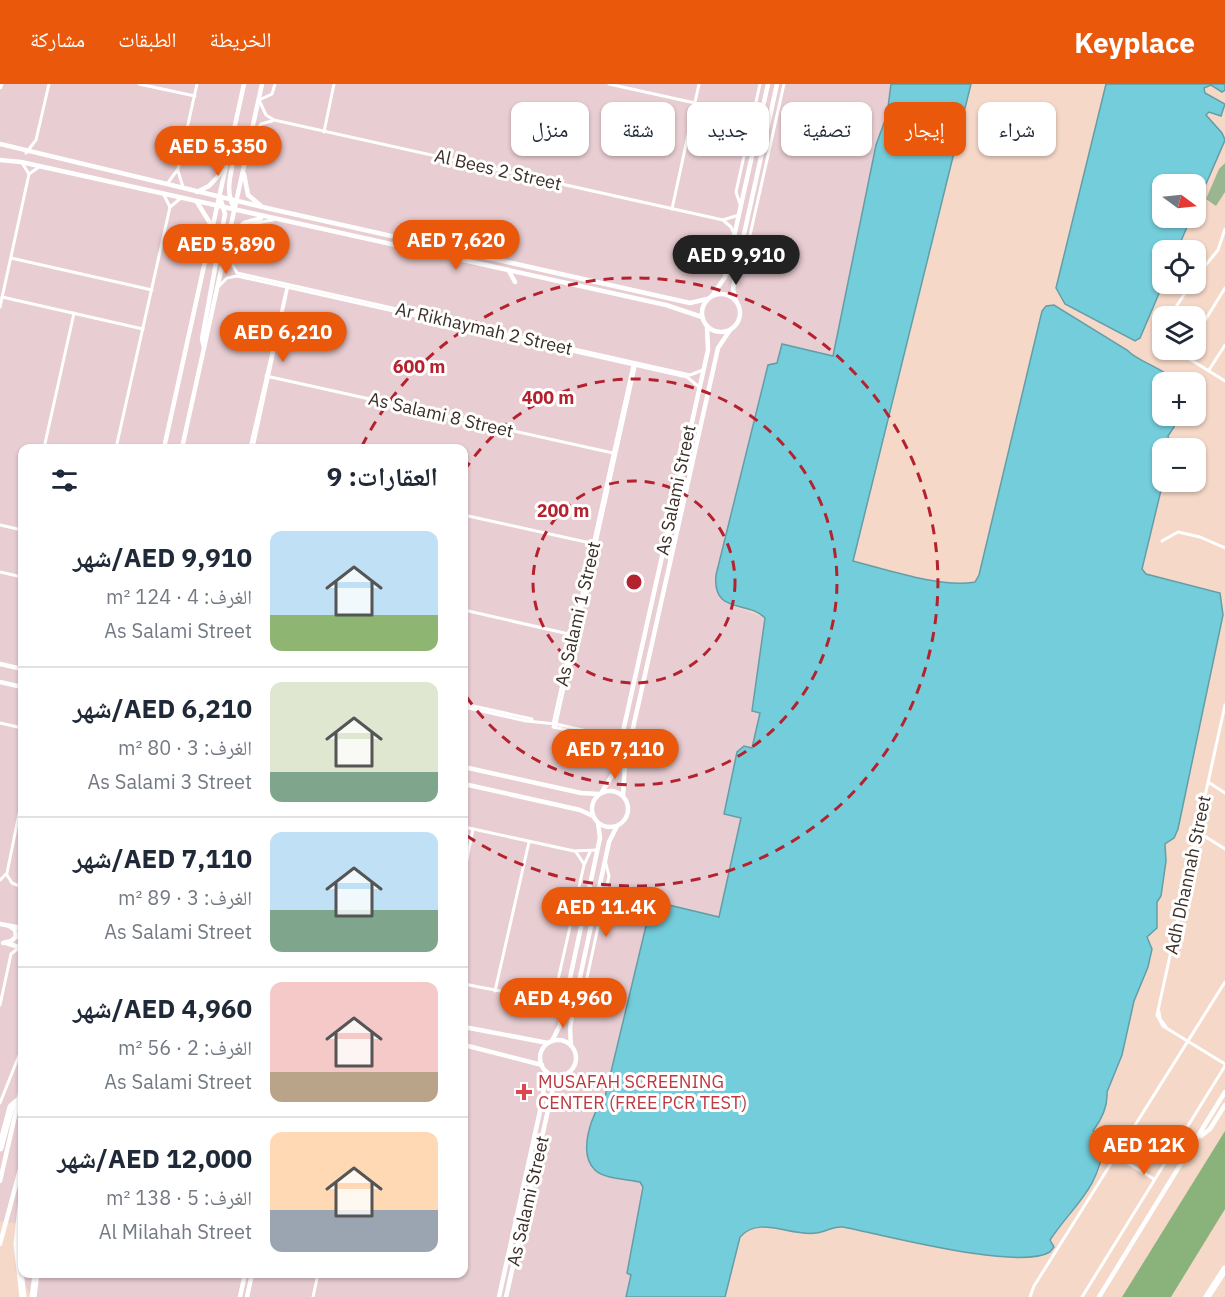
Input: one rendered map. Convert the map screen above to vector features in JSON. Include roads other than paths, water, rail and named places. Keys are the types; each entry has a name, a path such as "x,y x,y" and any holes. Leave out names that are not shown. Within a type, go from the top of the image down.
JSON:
{"highway":[{"path":"0,1148 11,1107 18,1101"},
{"path":"18,1235 18,1253"},
{"path":"1208,1295 1225,1269"},
{"path":"21,1278 23,1297"},
{"path":"33,1297 35,1278"}],"street":[{"path":"26,153 36,140 49,84"},
{"path":"139,84 195,96"},
{"path":"166,185 178,169 197,84"},
{"path":"165,444 244,84"},
{"path":"183,444 262,84"},
{"path":"259,100 272,94 275,84"},
{"path":"324,132 334,84"},
{"path":"609,84 690,102"},
{"path":"695,102 699,84"},
{"path":"741,205 736,192 760,84"},
{"path":"0,144 26,153 690,303 712,296 724,281 768,84"},
{"path":"707,299 702,317 706,326 718,332 730,330 736,325 740,315 734,289 737,266 777,84"},
{"path":"737,266 744,261 784,84"},
{"path":"259,100 264,112 274,120"},
{"path":"251,136 261,124 274,120"},
{"name":"Al Bees 2 Street","path":"274,120 723,220 739,215"},
{"path":"233,135 235,145 228,185 230,199 235,210"},
{"path":"36,140 44,157"},
{"path":"672,209 687,140"},
{"path":"0,160 21,162 225,207 273,220 666,305 702,317"},
{"path":"21,162 29,174"},
{"path":"0,307 29,174 40,167"},
{"path":"197,192 209,186 226,168"},
{"path":"244,168 248,195 262,207"},
{"path":"178,169 183,189"},
{"path":"117,444 170,207 164,194"},
{"path":"205,349 202,339 225,207 220,197"},
{"path":"170,207 181,198"},
{"path":"195,201 204,210 213,228"},
{"path":"228,241 243,223 264,217"},
{"name":"Ar Rikhaymah 2 Street","path":"273,220 252,223 240,231 232,266 239,274 689,377 699,387"},
{"path":"723,220 730,224 734,234"},
{"path":"1206,265 1216,253 1225,230"},
{"path":"11,258 152,290"},
{"path":"510,271 515,282"},
{"name":"Ar Rikhaymah 2 Street","path":"219,286 234,276 314,291 500,334"},
{"path":"253,444 288,286"},
{"path":"1206,319 1225,288"},
{"path":"712,296 725,294 736,301"},
{"path":"2,297 143,328"},
{"path":"45,444 74,313"},
{"name":"As Salami Street","path":"601,793 612,779 619,750 709,342 706,326"},
{"name":"As Salami Street","path":"623,796 625,764 718,348 730,330"},
{"path":"1209,370 1225,345"},
{"path":"1193,360 1225,381"},
{"path":"635,364 692,375 703,370"},
{"name":"As Salami 1 Street","path":"555,725 635,364"},
{"name":"As Salami 8 Street","path":"268,376 615,454"},
{"path":"468,516 595,544"},
{"path":"0,525 18,530"},
{"path":"1162,542 1178,532 1200,537 1225,548"},
{"path":"0,572 18,576"},
{"path":"468,611 575,635"},
{"path":"0,664 18,668"},
{"path":"0,682 18,686"},
{"name":"Adh Dhannah Street","path":"1225,705 1158,1010 1160,1019 1166,1028 1225,1065"},
{"path":"468,706 609,736 623,731"},
{"path":"468,706 609,739 615,742 619,750"},
{"path":"0,723 18,727"},
{"path":"468,768 581,793 615,791 623,796 628,812 625,820 617,826 609,842 570,1028 571,1046 575,1054 574,1064 564,1074 554,1075 546,1071 540,1055 560,1025 600,838 598,823 593,816 580,810 468,785"},
{"path":"1208,783 1225,793"},
{"path":"593,816 592,806 601,793"},
{"path":"0,880 6,873 18,818"},
{"path":"598,823 607,827 617,826"},
{"path":"468,828 574,851 597,850"},
{"path":"468,854 473,830"},
{"path":"1198,832 1225,849"},
{"path":"495,991 529,842"},
{"path":"574,851 581,857 584,865"},
{"path":"556,1007 555,993 584,865 590,852"},
{"path":"6,873 12,884 18,886"},
{"path":"0,924 18,927"},
{"path":"1,942 11,941 16,937 16,932 9,926"},
{"path":"1,942 18,946"},
{"path":"0,1005 2,983 11,954 18,949"},
{"path":"1030,1297 1034,1286 1225,982"},
{"path":"468,985 539,1001 556,1007 562,1014"},
{"path":"539,1001 550,999 555,993"},
{"path":"468,1028 550,1042 562,1040 571,1046"},
{"path":"468,1046 542,1065"},
{"path":"0,1103 18,1058"},
{"path":"1082,1297 1225,1065"},
{"name":"As Salami Street","path":"500,1297 542,1102 546,1071"},
{"name":"As Salami Street","path":"506,1297 553,1088 564,1074"},
{"path":"0,1093 6,1089"},
{"path":"1099,1297 1225,1092"},
{"path":"0,1180 18,1104"},
{"path":"1199,1137 1212,1126 1225,1105"},
{"path":"1207,1120 1207,1127 1212,1126"},
{"path":"1116,1156 1154,1179"},
{"path":"0,1244 18,1177"},
{"path":"240,1297 244,1278"},
{"path":"247,1297 251,1278"},
{"path":"313,1297 317,1278"}],"water":[{"path":"891,84 971,84 966,104 966,102 889,102"},
{"path":"1106,84 1225,84 1225,90 1222,92 1211,85 1204,88 1205,93 1225,104 1221,116 1209,112 1206,115 1222,133 1225,140 1206,184 1206,174 1152,174 1152,228 1187,228 1181,240 1152,240 1152,294 1159,294 1140,338 1135,341 1065,304 1056,288"},
{"path":"884,123 884,156 953,156 853,561 946,583 975,582 979,575 1042,311 1046,306 1054,305 1137,358 1164,372 1152,372 1152,426 1174,426 1168,438 1152,438 1152,492 1161,492 1142,569 1146,574 1220,593 1223,615 1178,829 1174,838 1165,844 1166,861 1161,896 1157,902 1157,928 1147,937 1152,949 1148,967 1134,1001 1122,1055 1107,1092 1102,1117 1093,1131 1104,1142 1097,1172 1084,1196 1050,1240 1054,1247 1050,1252 1034,1257 981,1255 843,1227 806,1233 766,1227 756,1228 740,1237 725,1297 626,1297 631,1275 627,1273 643,1187 640,1182 610,1177 595,1170 587,1154 588,1133 595,1112 605,1097 652,901 719,917 741,818 724,814 737,752 744,746 752,748 760,713 752,711 765,618 750,609 725,601 716,588 716,575 768,365 777,363 782,344 833,356 876,145"}],"place":[{"name":"MUSAFAH SCREENING CENTER (FREE PCR TEST)","path":"524,1092"}]}
